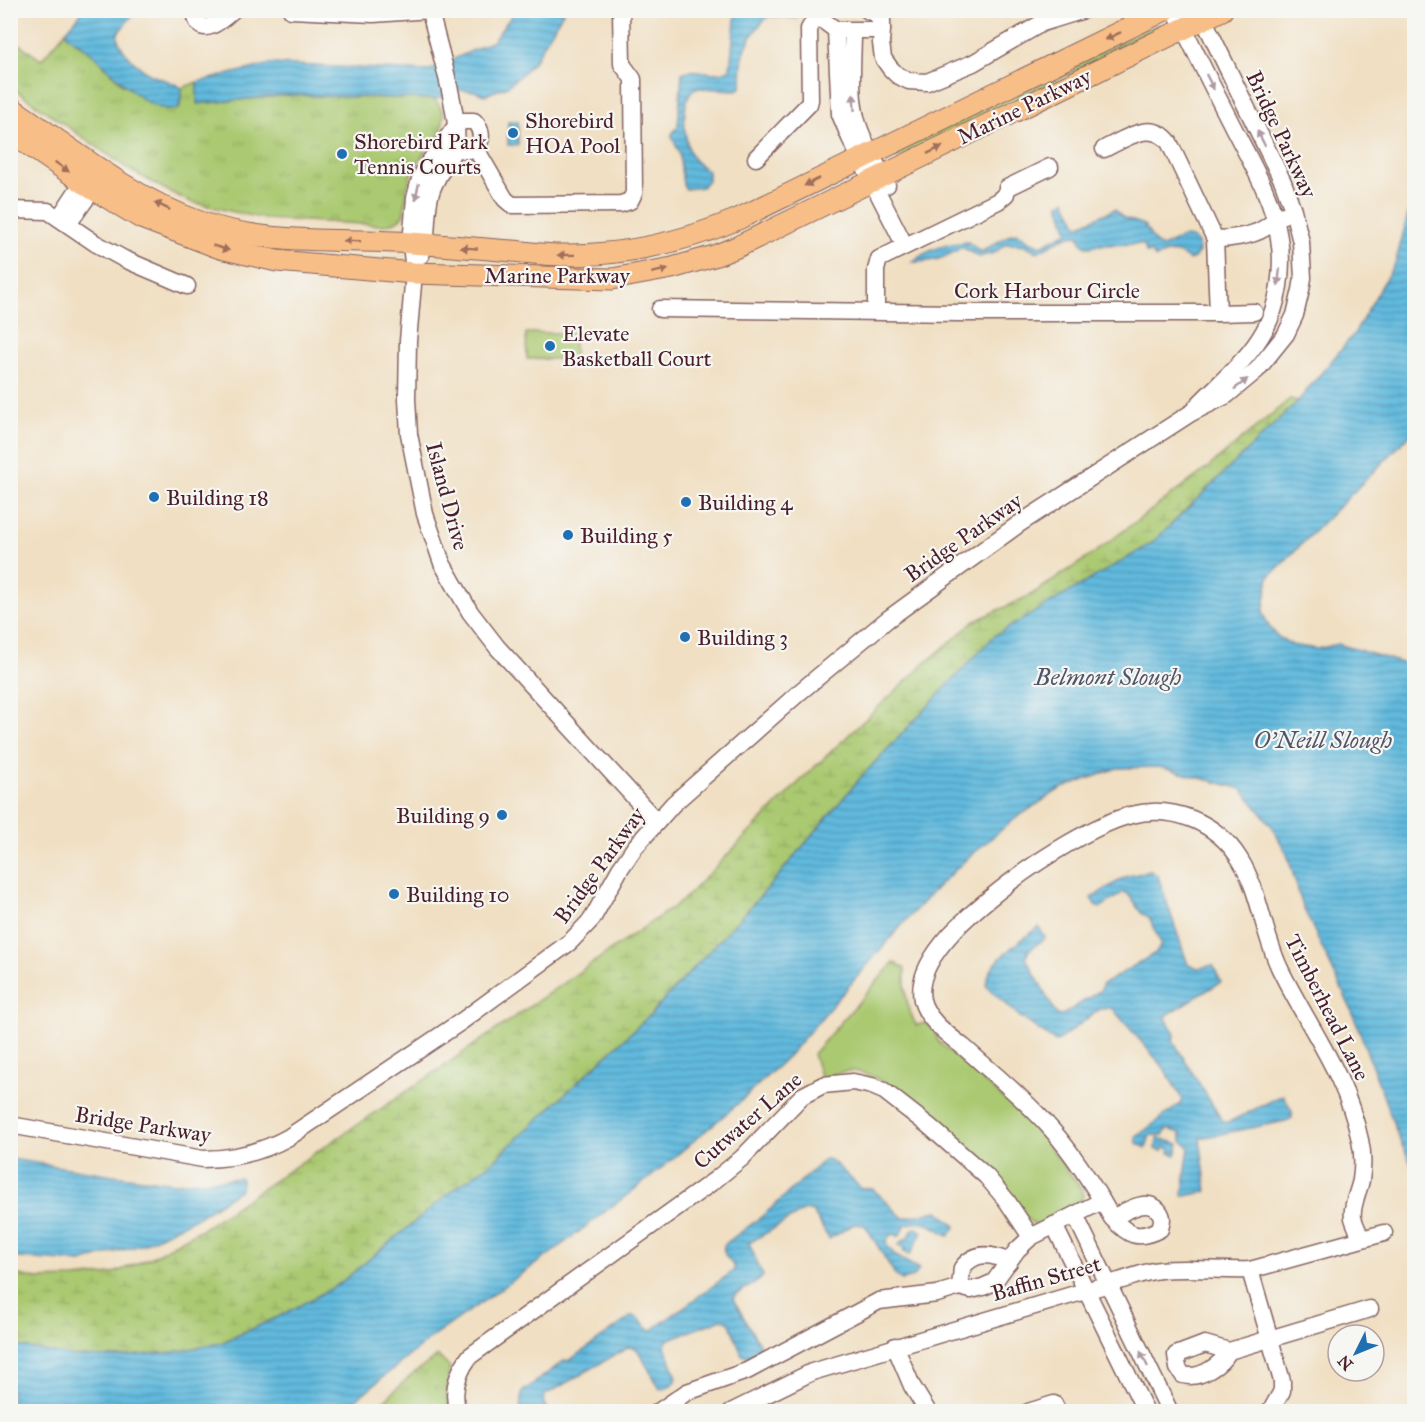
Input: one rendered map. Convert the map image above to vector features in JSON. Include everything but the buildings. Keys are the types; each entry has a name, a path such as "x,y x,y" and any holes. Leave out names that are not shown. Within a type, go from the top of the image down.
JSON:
{"main road":[{"name":"Marine Parkway","path":"10,107 151,201 202,223 233,231 275,237 418,244 562,255 619,251 665,244 738,219 1166,10"},
{"name":"Marine Parkway","path":"10,132 141,218 228,250 277,261 414,273 612,279 692,263 737,247 877,178 1179,20 1208,14"}],"street":[{"path":"195,10 200,24 211,27 233,10"},
{"path":"291,10 373,14 430,11 456,126"},
{"path":"476,147 505,199 512,205 621,204 630,201 634,194 633,79 622,64 621,10"},
{"path":"867,10 882,17 883,58 890,68 897,75 909,81 927,82 973,63 1042,23 1084,10"},
{"path":"756,158 810,100 809,29 819,13 845,31 882,30"},
{"name":"Bridge Parkway","path":"10,1125 203,1159 222,1159 247,1154 283,1141 440,1037 570,942 592,919 625,861 657,822 688,790 801,691 888,619 1017,526 1191,413 1227,395 1257,370 1286,334 1295,315 1303,278 1301,242 1283,182 1208,14"},
{"name":"Bridge Parkway","path":"1179,20 1256,171 1279,237 1280,276 1276,303 1265,330 1253,349 1191,413"},
{"path":"845,31 854,105 866,155 910,244"},
{"path":"462,121 474,121 480,128 482,139 476,147 461,150 448,146 456,126 462,121"},
{"path":"1104,149 1143,131 1152,131 1164,136 1169,142 1215,239 1218,313"},
{"name":"Island Drive","path":"448,146 430,195 418,244 408,341 409,434 425,514 442,563 470,612 497,647 657,822"},
{"path":"876,311 877,263 882,257 998,201 1007,188 1050,167"},
{"path":"63,221 88,185"},
{"path":"10,210 48,211 124,259 187,286"},
{"path":"1215,239 1229,239 1263,229 1274,219 1293,210"},
{"name":"Cork Harbour Circle","path":"660,309 1254,312"},
{"name":"Timberhead Lane","path":"1112,1218 1060,1139 1044,1121 1016,1092 932,1019 922,999 922,977 933,958 967,916 1028,869 1095,830 1129,815 1163,811 1187,817 1216,833 1233,849 1245,870 1269,944 1281,972 1325,1048 1339,1076 1355,1118 1362,1154 1361,1180 1352,1216 1361,1239"},
{"name":"Cutwater Lane","path":"458,1412 456,1381 461,1367 470,1356 715,1180 742,1158 802,1096 823,1085 853,1082 884,1091 929,1126 986,1176 1031,1237"},
{"path":"658,1412 687,1392 747,1371 879,1301 937,1294 960,1287 971,1290 994,1282 1017,1250 1031,1237 1102,1201"},
{"path":"1075,1215 1170,1412"},
{"path":"1054,1225 1146,1412"},
{"name":"Baffin Street","path":"731,1412 812,1372 1157,1270 1186,1268 1250,1270 1384,1233"},
{"path":"960,1287 962,1268 975,1257 991,1254 1009,1262"},
{"path":"1250,1270 1282,1381 1282,1390 1270,1412"},
{"path":"1230,1351 1370,1309"},
{"path":"895,1346 912,1386 928,1412"},
{"path":"1028,1412 1054,1404 1058,1412"}],"green space":[{"path":"1158,24 1161,28 897,159 895,152"},
{"path":"66,31 69,37 98,59 122,84 180,106 182,88 197,82 198,104 288,95 435,99 444,113 442,130 411,174 404,213 395,222 383,225 265,219 191,202 130,170 11,87 10,37 41,60"},
{"name":"Elevate Basketball Court","path":"526,333 574,333 574,359 527,359"},
{"path":"1290,399 1298,401 1151,544 995,636 862,776 767,889 651,1014 491,1163 452,1191 338,1285 292,1311 221,1343 174,1352 71,1358 11,1345 10,1273 38,1279 112,1274 152,1257 205,1227 428,1077 683,900 804,777 922,666 975,621 1031,595 1090,556 1206,469"},
{"path":"894,962 905,969 906,998 916,1025 926,1023 935,1032 938,1041 1029,1121 1081,1188 1083,1195 1080,1204 1038,1226 1028,1220 1009,1192 958,1141 912,1102 889,1086 869,1075 852,1071 821,1078 813,1054"},
{"path":"438,1356 450,1368 447,1396 453,1411 372,1412 411,1375"}],"water":[{"path":"83,11 136,11 118,33 121,46 144,70 182,88 179,109 167,109 145,100 67,35 66,31"},
{"path":"515,11 564,11 534,61 522,74 506,87 484,95 475,91 460,90 435,99 288,95 197,104 197,82 271,64 428,71 493,41"},
{"path":"736,11 796,11 796,18 769,16 759,26 751,37 743,56 741,88 736,90 695,88 690,94 685,111 687,142 694,160 708,171 708,180 702,187 686,189 683,185 679,152 672,137 678,126 682,73 694,71 719,73 730,69"},
{"name":"Shorebird HOA Pool","path":"508,121 518,121 518,145 508,145"},
{"name":"Belmont Slough","path":"1414,192 1414,431 1269,577 1263,613 1268,625 1277,636 1292,645 1317,649 1338,644 1406,664 1414,669 1414,1169 1400,1141 1351,1009 1303,907 1287,854 1271,825 1242,789 1159,767 1117,768 1060,789 1016,818 973,853 909,917 789,1055 740,1102 652,1176 550,1254 431,1338 342,1411 11,1411 11,1345 71,1356 118,1357 174,1352 221,1343 280,1316 338,1285 452,1191 491,1163 651,1014 767,889 862,776 994,636 1151,544 1298,401 1354,334 1396,261"},
{"path":"1065,200 1078,226 1115,209 1122,217 1144,225 1155,243 1162,247 1181,238 1190,237 1198,243 1199,252 1189,260 1181,254 1173,253 1156,258 1151,253 1146,253 1142,244 1087,247 1078,235 1072,235 1036,252 1017,244 1006,244 994,253 979,257 962,247 938,259 912,262 931,250 960,243 968,242 981,252 1011,234 1018,233 1041,246 1068,232 1059,204"},
{"path":"1150,871 1158,876 1188,965 1199,968 1213,965 1221,982 1167,1015 1166,1018 1175,1034 1173,1041 1223,1122 1229,1122 1283,1095 1292,1111 1292,1118 1286,1121 1200,1138 1207,1192 1183,1196 1189,1147 1181,1140 1181,1133 1167,1129 1163,1135 1150,1135 1146,1148 1137,1143 1136,1137 1180,1104 1182,1099 1164,1068 1112,1008 1100,1009 1056,1042 1019,1016 986,986 992,968 998,960 1039,927 1045,938 1028,951 1026,958 1057,1015 1061,1016 1101,990 1102,985 1157,952 1161,944 1149,917 1142,914 1128,894 1124,892 1100,908 1091,898 1125,877"},
{"path":"1158,1138 1179,1144 1176,1155 1169,1153 1170,1149 1163,1147 1162,1151 1155,1149"},
{"path":"11,1159 175,1183 241,1178 241,1189 198,1217 144,1244 81,1262 18,1258 11,1255"},
{"path":"825,1159 831,1160 861,1188 873,1189 903,1218 938,1211 956,1226 949,1236 928,1224 912,1223 905,1225 899,1237 893,1234 889,1236 887,1246 894,1255 919,1269 914,1277 902,1280 896,1276 865,1225 854,1224 829,1239 813,1212 805,1210 749,1243 763,1276 756,1283 735,1295 733,1299 761,1347 760,1350 749,1357 742,1355 730,1324 722,1319 667,1340 665,1346 677,1377 669,1387 660,1389 637,1349 629,1347 545,1395 543,1402 549,1411 520,1411 522,1392 632,1316 639,1318 646,1328 652,1330 732,1272 735,1268 725,1253 725,1244 765,1214"},
{"path":"917,1228 922,1232 910,1255 904,1252 903,1247 899,1245 908,1238 913,1229"}],"place":[{"name":"Shorebird HOA Pool","path":"513,133"},
{"name":"Shorebird Park Tennis Courts","path":"342,154"},
{"name":"Elevate Basketball Court","path":"550,346"},
{"name":"Building 18","path":"154,497"},
{"name":"Building 4","path":"686,502"},
{"name":"Building 5","path":"568,535"},
{"name":"Building 3","path":"685,637"},
{"name":"Building 9","path":"502,815"},
{"name":"Building 10","path":"394,894"}],"water label":[{"name":"O'Neill Slough","path":"1323,740"}]}
